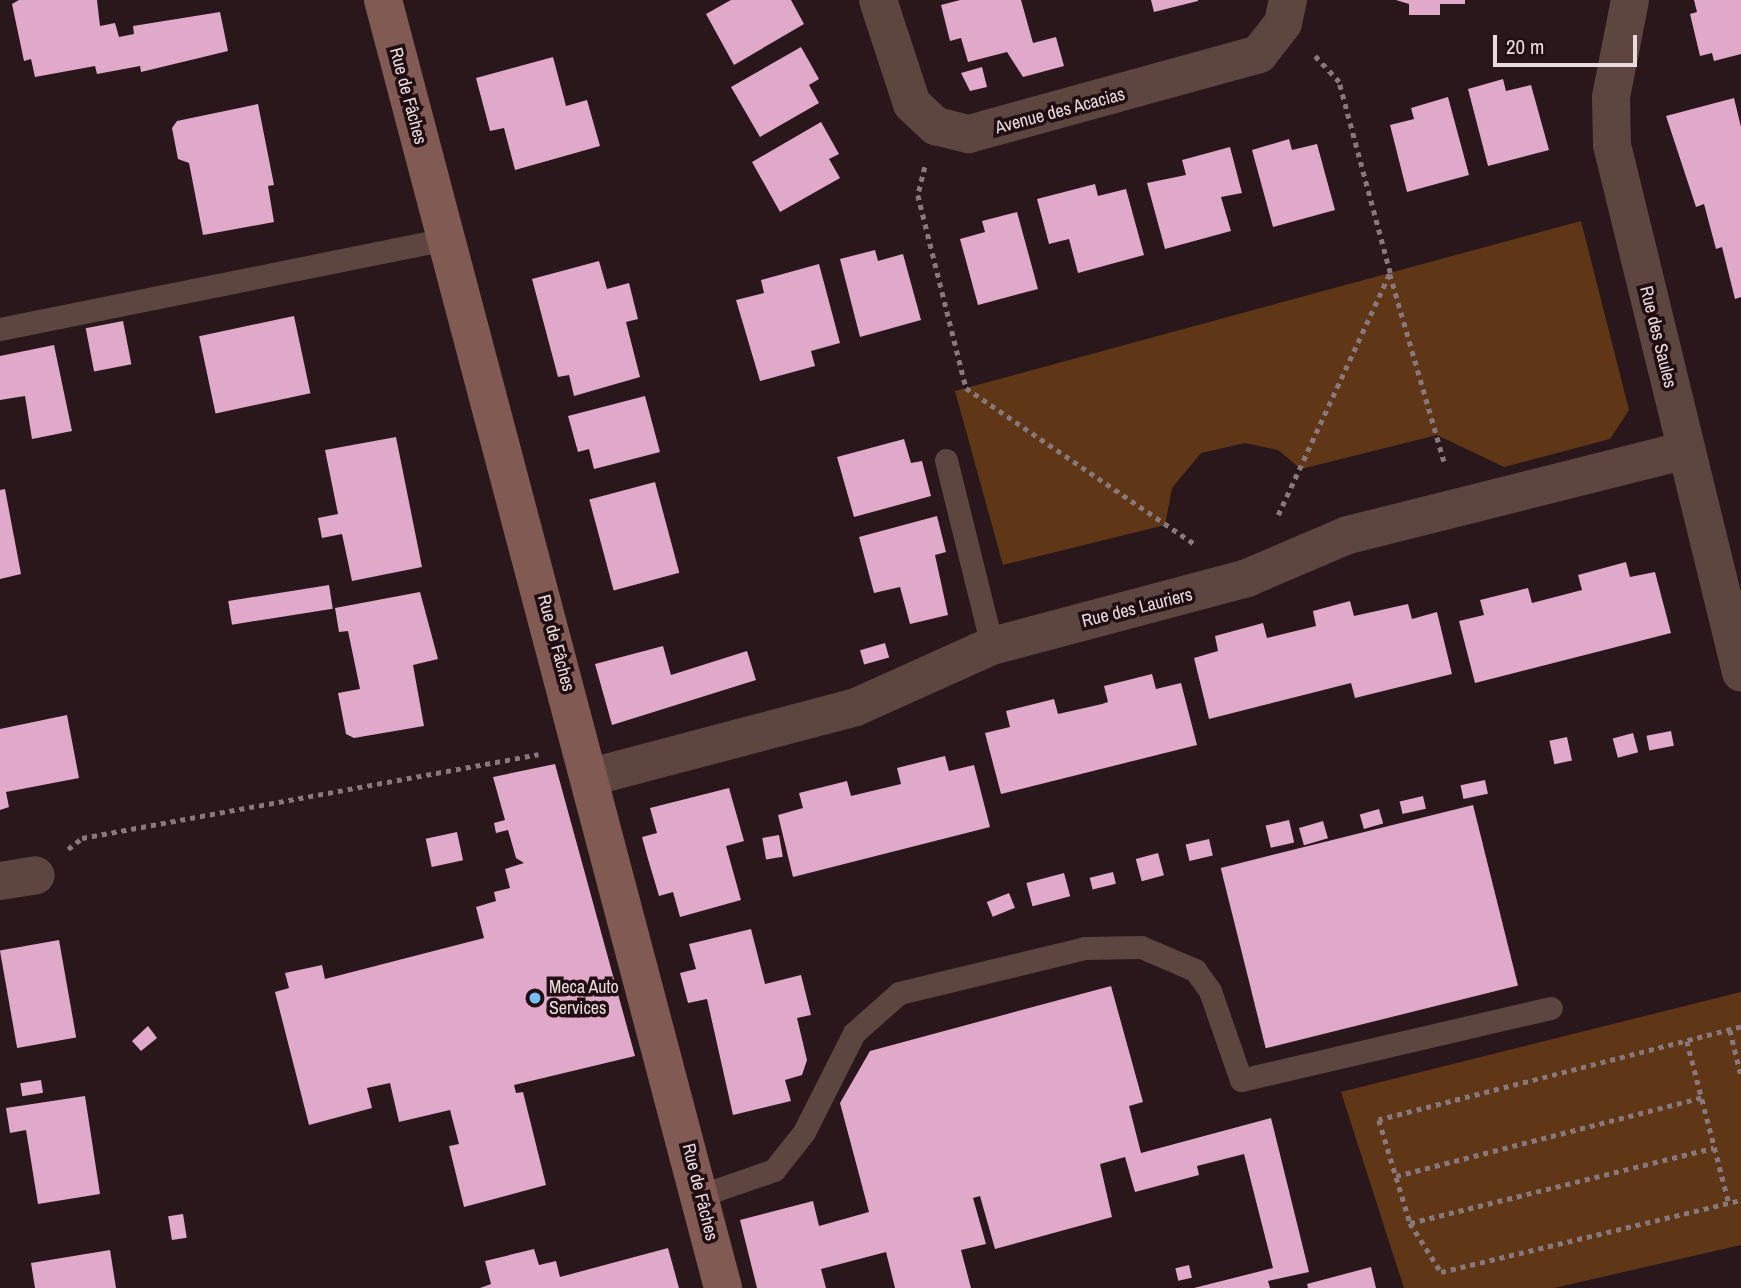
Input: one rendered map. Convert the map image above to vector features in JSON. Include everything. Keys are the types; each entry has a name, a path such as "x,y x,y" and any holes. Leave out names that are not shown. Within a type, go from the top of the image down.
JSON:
{"street":[{"name":"Rue de Fâches","path":"383,0 702,1195 723,1288"},
{"path":"878,0 902,84 936,126"},
{"name":"Rue des Saules","path":"1630,0 1611,97 1612,145 1741,672"},
{"name":"Avenue des Acacias","path":"936,126 969,134 989,131 1224,67 1259,54 1286,11"},
{"name":"Rue des Lauriers","path":"587,762 856,707 992,646 1247,578 1348,534 1686,450"}],"lane":[{"path":"0,329 447,239"},
{"path":"946,460 992,646"},
{"path":"702,1195 755,1180 782,1162 848,1041 874,1009 899,993 1084,948 1141,947 1195,970 1210,991 1241,1080 1551,1008"}],"path":[{"path":"1286,11 1339,82 1390,274 1457,508"},
{"path":"936,126 918,195 966,388 1247,578 1390,274"},
{"path":"18,878 82,838 587,762"},
{"path":"1741,1027 1379,1120 1410,1223 1441,1272 1741,1200"},
{"path":"1730,1030 1741,1074"},
{"path":"1687,1041 1729,1203"},
{"path":"1396,1177 1703,1097"},
{"path":"1410,1223 1714,1148"}],"shaded area":[{"path":"1581,221 1629,410 1610,439 1504,467 1437,435 1301,469 1278,450 1245,443 1201,453 1172,488 1165,525 1003,565 955,391"},
{"path":"1741,992 1741,1245 1554,1288 1404,1288 1341,1092"}],"building":[{"path":"19,0 97,0 100,26 115,23 119,37 134,34 133,26 220,12 228,51 141,72 140,66 97,74 95,66 35,77 31,59 24,61 12,4"},
{"path":"731,0 791,0 804,24 734,65 706,14"},
{"path":"960,0 1021,0 1033,43 1056,37 1064,66 1023,77 1007,52 968,62 961,38 950,41 941,5"},
{"path":"1151,0 1198,0 1198,1 1154,12"},
{"path":"1396,0 1465,0 1465,4 1440,4 1440,15 1409,15 1409,4"},
{"path":"1694,0 1741,0 1741,54 1714,61 1712,53 1700,56 1690,14 1697,12"},
{"path":"801,47 819,79 809,85 819,103 760,137 731,87"},
{"path":"553,57 566,106 587,100 600,146 515,170 504,128 490,131 476,78"},
{"path":"982,67 987,87 970,91 961,73"},
{"path":"1503,79 1506,91 1531,85 1549,150 1488,166 1468,89"},
{"path":"1448,97 1469,175 1407,192 1390,125 1414,119 1411,108"},
{"path":"1734,98 1741,127 1741,297 1735,299 1722,247 1716,249 1704,204 1696,207 1666,116"},
{"path":"258,104 274,185 268,186 274,222 203,235 189,163 178,159 172,128 177,121"},
{"path":"821,122 839,154 829,159 840,178 780,212 752,162"},
{"path":"1289,139 1292,150 1317,144 1335,210 1273,227 1252,150"},
{"path":"1230,147 1242,193 1221,197 1231,231 1165,249 1147,183 1186,175 1182,160"},
{"path":"1095,184 1098,196 1126,189 1144,255 1078,273 1069,239 1049,244 1037,199"},
{"path":"1017,212 1038,289 978,305 960,239 985,232 982,221"},
{"path":"875,250 878,261 903,254 921,320 860,337 840,259"},
{"path":"599,261 607,289 629,283 638,319 626,322 640,377 574,396 569,375 558,377 532,279"},
{"path":"819,264 840,343 811,351 815,366 760,381 736,300 764,293 761,280"},
{"path":"294,316 310,393 216,413 199,336"},
{"path":"123,321 131,364 94,371 86,328"},
{"path":"54,345 72,431 32,439 25,396 0,400 0,356"},
{"path":"645,396 660,452 594,469 589,449 578,452 568,416"},
{"path":"396,437 422,567 352,581 342,534 322,538 318,518 338,514 325,450"},
{"path":"904,439 911,463 922,461 931,496 854,517 837,457"},
{"path":"655,482 679,573 614,590 589,500"},
{"path":"5,489 21,574 0,579 0,490"},
{"path":"937,516 946,552 935,555 948,615 910,624 900,587 874,593 859,537"},
{"path":"1626,562 1630,577 1655,572 1671,633 1475,683 1459,621 1484,615 1480,600 1528,588 1532,603 1582,590 1578,575"},
{"path":"329,585 333,609 232,625 228,601"},
{"path":"420,592 438,659 413,665 424,726 354,738 346,734 338,693 360,689 348,631 339,632 335,608"},
{"path":"1350,601 1354,616 1408,604 1412,619 1437,612 1452,674 1355,698 1351,683 1209,719 1194,658 1218,651 1215,636 1263,623 1267,638 1316,626 1313,611"},
{"path":"885,643 889,657 864,665 860,650"},
{"path":"663,646 671,675 747,651 756,680 612,725 595,664"},
{"path":"1152,674 1156,689 1181,683 1197,745 1001,794 985,733 1010,727 1006,711 1054,699 1058,714 1102,704 1108,702 1104,686"},
{"path":"67,715 79,778 6,792 9,807 0,810 0,729"},
{"path":"1671,731 1674,746 1649,750 1646,736"},
{"path":"1633,733 1638,752 1618,758 1613,738"},
{"path":"1567,737 1572,760 1554,764 1549,741"},
{"path":"945,756 949,771 974,765 990,827 793,877 778,815 803,808 799,793 847,781 851,796 901,784 897,768"},
{"path":"555,764 635,1056 514,1085 516,1093 523,1092 546,1185 464,1207 449,1146 459,1144 450,1110 399,1122 390,1083 367,1088 372,1108 309,1125 275,992 289,988 285,973 322,965 325,979 484,938 476,907 496,901 494,892 510,888 505,869 524,863 516,858 508,830 496,833 494,823 505,820 493,777"},
{"path":"1485,780 1488,794 1463,799 1461,785"},
{"path":"729,788 744,841 726,846 741,900 680,917 673,892 659,896 648,859 642,837 657,833 650,808"},
{"path":"1423,796 1426,809 1403,814 1400,801"},
{"path":"1473,805 1518,985 1266,1048 1221,868"},
{"path":"1379,809 1383,823 1364,829 1360,815"},
{"path":"1289,820 1294,842 1271,848 1266,825"},
{"path":"1323,821 1328,838 1304,845 1299,828"},
{"path":"457,832 463,860 432,867 426,839"},
{"path":"779,835 783,857 766,860 762,838"},
{"path":"1209,839 1213,856 1189,861 1186,844"},
{"path":"1158,853 1164,875 1142,881 1136,859"},
{"path":"1113,872 1116,884 1093,889 1090,878"},
{"path":"1064,873 1070,896 1033,906 1026,883"},
{"path":"1009,893 1015,908 993,917 987,902"},
{"path":"751,929 765,984 801,975 811,1015 797,1018 807,1060 802,1075 785,1080 791,1101 733,1115 707,999 688,1003 680,973 696,969 689,944"},
{"path":"59,940 76,1037 17,1048 0,950"},
{"path":"1111,986 1143,1102 1129,1106 1141,1153 1271,1118 1309,1272 1268,1281 1270,1288 1194,1288 1273,1268 1244,1154 1197,1166 1199,1175 1135,1192 1125,1157 1100,1164 1112,1217 995,1249 980,1196 973,1198 986,1244 961,1250 971,1288 895,1288 886,1252 821,1269 826,1288 757,1288 740,1220 813,1201 819,1226 869,1212 840,1103 870,1051"},
{"path":"148,1026 157,1038 141,1051 132,1041"},
{"path":"41,1080 43,1093 22,1096 20,1083"},
{"path":"85,1096 100,1194 38,1204 26,1130 10,1133 6,1108"},
{"path":"183,1214 187,1238 172,1240 168,1216"},
{"path":"668,1248 679,1288 480,1288 491,1284 485,1261 534,1249 539,1265 556,1261 560,1277"},
{"path":"110,1250 116,1288 35,1288 31,1263"},
{"path":"1189,1265 1192,1278 1178,1281 1175,1268"},
{"path":"1371,1267 1376,1288 1308,1288 1307,1284"}],"place":[{"name":"Meca Auto Services","path":"535,998"}]}
